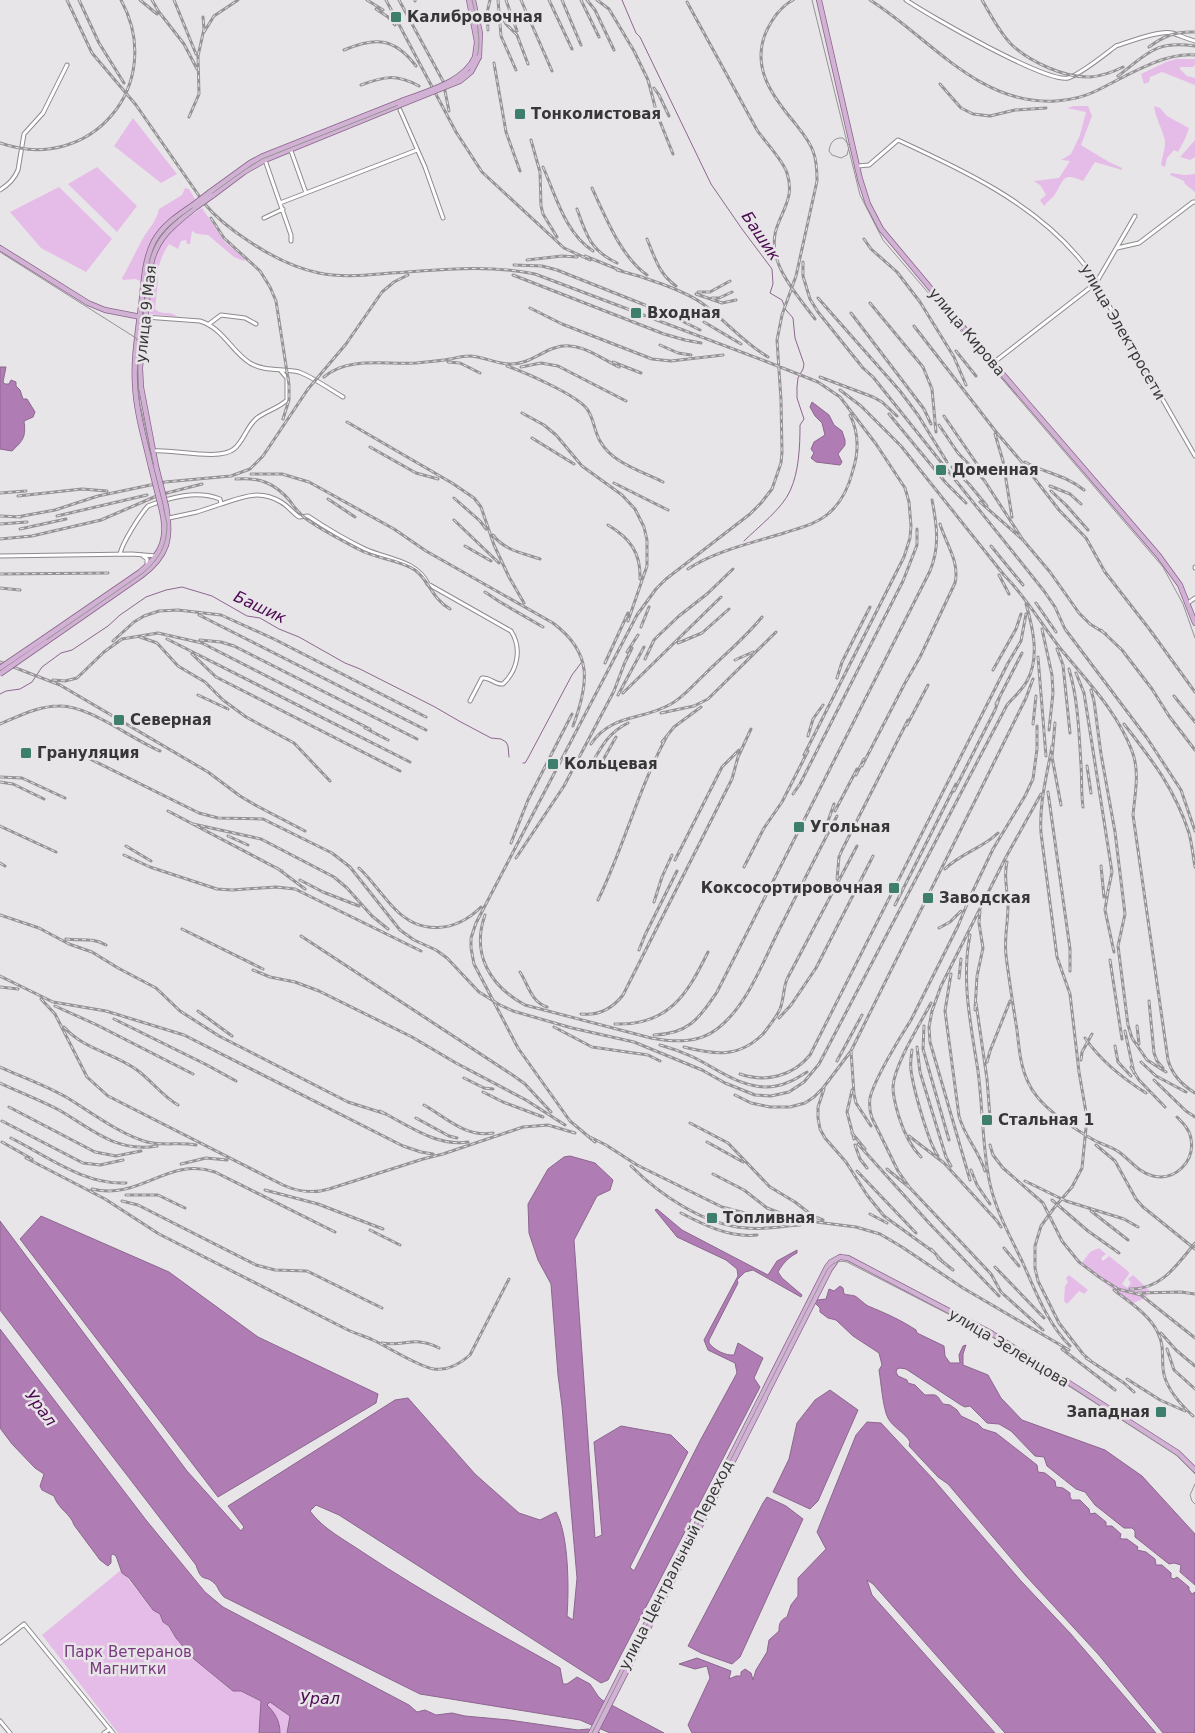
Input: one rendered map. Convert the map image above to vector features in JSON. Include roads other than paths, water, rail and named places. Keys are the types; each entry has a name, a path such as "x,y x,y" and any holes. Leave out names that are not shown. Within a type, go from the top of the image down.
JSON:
{"main road":[{"path":"469,0 477,57"},
{"path":"473,0 480,33 477,57"},
{"name":"улица Кирова","path":"819,0 868,204 881,229 993,364 1175,576 1195,623"},
{"name":"улица 9 Мая","path":"211,194 250,163 400,106 458,78 477,57"},
{"name":"улица 9 Мая","path":"0,668 142,576 155,565 165,550 168,542 169,518 164,507 136,400 135,385 142,317 154,251 169,229 194,206 244,172 289,147"},
{"path":"0,248 88,303 105,310 142,317"},
{"name":"улица 9 Мая","path":"142,317 141,387 153,451 154,467"},
{"name":"улица 9 Мая","path":"0,674 146,567 160,549 165,531 164,507"},
{"name":"улица Центральный Переход","path":"595,1733 763,1397 830,1269 840,1257"},
{"name":"улица Зеленцова","path":"840,1257 848,1258 1005,1342 1178,1453 1195,1470"},
{"name":"улица Центральный Переход","path":"591,1733 611,1698"}],"street":[{"path":"906,0 1006,57 1032,69 1066,78 1074,75 1116,46 1163,33 1172,33 1195,41"},
{"path":"0,190 8,185 16,176 25,131 43,113 67,65"},
{"path":"400,106 443,218"},
{"name":"улица Электросети","path":"858,166 869,164 898,140 978,180 1026,209 1080,258 1195,456"},
{"path":"289,147 306,193"},
{"path":"280,203 417,150"},
{"path":"265,160 292,236 291,241"},
{"path":"1116,248 1139,243 1195,202"},
{"path":"264,218 282,209"},
{"path":"993,364 1096,283 1135,216"},
{"path":"209,324 221,316 245,318 256,324"},
{"path":"142,317 200,321 209,324 216,328 250,363 261,368 298,372 343,397"},
{"path":"153,451 163,450 219,455 232,450 238,445 252,423 287,400 287,378 281,371"},
{"path":"120,554 121,547 148,506 196,494 209,494 220,499 221,504"},
{"path":"169,518 197,512 256,494 282,503 300,517 308,516 366,549 417,569 426,578 428,584 510,631 514,636 517,664 509,678 503,684 482,678 470,701"},
{"path":"0,556 120,554 156,556"},
{"path":"142,555 147,559 146,567"},
{"path":"1188,603 1195,598"},
{"path":"0,1643 24,1624 113,1733"},
{"path":"0,1721 10,1733"},
{"path":"0,1731 5,1727"},
{"path":"104,1733 110,1729"}],"water":[{"path":"0,367 6,367 3,382 9,384 11,380 16,382 16,386 20,390 23,399 27,399 35,412 33,417 24,421 25,430 23,438 12,451 0,449"},
{"path":"812,402 829,415 834,425 842,431 845,445 838,454 842,462 840,465 816,462 811,458 814,453 811,449 814,442 825,435 822,423 810,407"},
{"path":"570,1156 595,1163 613,1180 610,1190 597,1196 574,1240 595,1538 602,1535 594,1442 621,1426 671,1435 688,1452 630,1567 634,1571 737,1373 735,1363 708,1350 704,1340 738,1276 737,1269 726,1260 677,1237 655,1210 657,1209 682,1230 768,1275 777,1261 797,1250 797,1253 786,1261 778,1272 782,1278 802,1295 801,1297 753,1270 745,1272 737,1280 738,1283 709,1343 717,1350 734,1355 738,1343 763,1358 754,1378 760,1387 608,1680 601,1683 339,1515 316,1505 310,1511 328,1529 388,1568 560,1668 563,1684 567,1684 577,1677 590,1684 602,1700 664,1733 610,1733 580,1720 420,1694 224,1597 211,1580 200,1575 196,1565 0,1310 0,1221 187,1471 241,1531 244,1527 228,1506 395,1400 408,1398 475,1474 519,1513 540,1520 556,1512 566,1548 568,1578 567,1616 573,1620 577,1578 551,1284 538,1260 529,1233 528,1204 548,1169 564,1157"},
{"path":"41,1216 169,1272 258,1337 378,1394 376,1403 218,1497 20,1239"},
{"path":"840,1286 843,1288 844,1294 855,1296 868,1306 899,1320 916,1330 917,1333 944,1346 945,1356 950,1363 960,1363 959,1355 963,1346 966,1345 963,1354 963,1365 988,1375 1001,1398 1022,1420 1105,1450 1142,1476 1195,1534 1195,1585 1180,1572 1181,1565 1169,1564 1135,1537 1135,1531 1132,1528 1124,1528 1095,1505 1085,1492 1076,1489 1047,1466 1044,1457 1035,1456 1011,1431 999,1424 987,1423 970,1406 965,1407 961,1405 906,1369 897,1369 898,1376 907,1380 908,1383 915,1385 925,1395 936,1395 943,1404 950,1405 961,1416 978,1424 983,1429 996,1433 1037,1465 1038,1472 1045,1473 1055,1481 1056,1487 1063,1488 1070,1493 1072,1500 1080,1500 1089,1509 1090,1514 1095,1513 1106,1522 1106,1526 1112,1526 1121,1534 1120,1538 1127,1539 1138,1547 1137,1550 1146,1552 1155,1559 1156,1565 1162,1565 1171,1573 1171,1578 1177,1577 1189,1587 1192,1594 1195,1592 1195,1733 1163,1733 1098,1654 1026,1576 948,1484 938,1477 909,1446 910,1442 908,1439 893,1425 886,1414 879,1370 882,1365 879,1353 853,1336 836,1320 828,1318 820,1312 820,1308 815,1303 817,1300 826,1299 829,1289 834,1291"},
{"name":"Урал","path":"0,1329 146,1520 205,1592 223,1607 409,1705 417,1712 425,1710 436,1715 452,1713 578,1730 588,1729 600,1733 287,1733 290,1716 270,1702 267,1705 276,1718 280,1733 259,1733 261,1701 241,1691 233,1691 194,1659 176,1638 169,1626 163,1622 160,1614 153,1610 129,1578 122,1573 116,1556 111,1555 111,1563 108,1566 100,1560 54,1496 42,1490 40,1486 44,1474 35,1468 12,1444 0,1428"},
{"path":"830,1390 858,1410 818,1501 810,1509 773,1492 789,1459 797,1423 815,1400"},
{"path":"867,1422 881,1423 933,1479 1021,1581 1070,1633 1156,1733 1005,1733 873,1584 867,1580 872,1595 995,1733 692,1733 688,1725 710,1678 707,1666 695,1669 679,1664 697,1658 731,1671 729,1679 741,1676 741,1672 745,1669 751,1673 753,1680 756,1670 767,1652 769,1640 779,1631 780,1623 787,1617 791,1605 798,1596 798,1578 826,1549 817,1532 856,1435"},
{"path":"767,1497 786,1506 803,1519 740,1657 732,1664 701,1653 688,1646"}],"waterway":[{"name":"Башик","path":"622,0 636,33 640,37 711,184 772,269 773,284 770,293 782,300 786,310 793,318 795,338 804,364 798,378 797,387 797,398 804,419 800,425 798,459 793,484 786,498 769,518 744,541"},
{"name":"Башик","path":"0,694 20,689 32,682 42,667 61,653 72,650 108,626 146,597 182,587 212,596 247,616 260,618 345,663 435,707 491,738 501,739 508,746 509,757"},
{"name":"Башик","path":"523,763 528,758 572,675 581,663"}],"tram line":[{"path":"0,672 143,573 154,563 164,545 167,524 140,404 138,384 138,359 149,264 153,249 161,236 169,226 184,214 262,159 449,85 462,78 471,69 478,49 479,38 472,0"},
{"path":"812,0 860,195 883,240 1163,567 1183,604 1195,638"},
{"path":"849,145 843,138 837,138 831,143 829,151 832,155 841,158 847,155 849,147"},
{"path":"0,252 136,338 140,347"},
{"path":"592,1733 827,1270 836,1263 841,1261 847,1262 999,1340 1176,1455 1195,1474"},
{"path":"1195,1484 1190,1495 1195,1504"}],"railway":[{"path":"67,0 92,53 136,105 204,203 231,229 275,257 310,271 346,276 481,268 535,274 818,382 840,397 876,444 905,488 909,502 910,538 904,557 804,755"},
{"path":"79,0 99,43 124,83"},
{"path":"0,143 33,149 64,146 90,134 112,115 127,91 134,62 133,32 121,0"},
{"path":"140,0 157,14"},
{"path":"152,0 184,44 197,69"},
{"path":"174,0 196,54"},
{"path":"204,32 214,16 238,0"},
{"path":"367,0 383,10"},
{"path":"386,0 456,132 482,172 564,248 590,260"},
{"path":"399,0 443,81 449,111"},
{"path":"488,30 487,13 490,0"},
{"path":"498,0 501,36 516,70"},
{"path":"506,0 517,31"},
{"path":"521,0 552,71"},
{"path":"549,0 572,49"},
{"path":"562,0 581,45"},
{"path":"581,0 599,37"},
{"path":"587,0 595,10 614,50"},
{"path":"597,0 609,9 634,51 648,80 657,114 673,154"},
{"path":"595,1142 570,1121 518,1048 474,964 471,938 476,923 637,615 656,589 666,579 750,514 761,503 772,489 781,463 781,400 777,340 782,315 796,276 817,181 817,170 809,143 778,102 766,80 762,69 761,57 762,45 771,22 780,10 793,0"},
{"path":"870,0 892,15 934,50 979,81 1003,93 1028,100 1056,101 1082,97 1157,61 1170,57 1195,55"},
{"path":"982,0 1007,40 1019,51 1048,68 1070,75 1090,77 1099,76 1123,67"},
{"path":"687,2 757,130 785,168 790,188 786,206 778,224 775,250 778,263 784,275 815,319"},
{"path":"376,9 388,17 395,25"},
{"path":"500,13 506,24 517,35 528,64"},
{"path":"189,117 199,94 198,56 204,29 203,17"},
{"path":"1149,47 1170,35 1182,32 1195,32"},
{"path":"344,50 365,43 383,42 400,49 416,66"},
{"path":"1118,76 1145,55 1161,47 1170,45 1195,46"},
{"path":"494,63 506,132 520,171"},
{"path":"361,85 384,78 397,78 419,86"},
{"path":"940,84 961,108 973,114 990,116 1015,110 1046,108"},
{"path":"654,88 669,116"},
{"path":"531,140 540,172 543,214 557,237"},
{"path":"543,167 568,224 583,243 593,251"},
{"path":"592,188 608,223 622,247 629,258 647,275"},
{"path":"577,209 583,227 595,247 617,263"},
{"path":"211,218 224,238 260,271 276,301 289,385 289,400 283,419"},
{"path":"647,239 661,271 676,286"},
{"path":"864,239 871,249 897,272 920,302 954,357 966,385"},
{"path":"527,260 562,256 577,257"},
{"path":"585,256 622,271"},
{"path":"803,262 803,276 810,299 818,312 863,368 873,377 1044,591 1055,607 1065,629 1147,738 1181,790 1195,831"},
{"path":"514,265 542,266 557,270 670,315 700,330"},
{"path":"617,270 662,284 695,299 768,357"},
{"path":"17,517 55,510 98,496 165,482 231,476 250,469 263,456 308,389 346,344 382,292 394,282 408,275"},
{"path":"513,275 664,334 701,343"},
{"path":"698,292 710,292 730,281"},
{"path":"712,298 719,298 732,292"},
{"path":"696,294 722,303 736,300"},
{"path":"818,298 900,391 918,415 947,462"},
{"path":"870,303 923,367 932,389 936,432"},
{"path":"530,308 562,324 652,359 671,361 723,355"},
{"path":"851,313 924,409 931,424"},
{"path":"704,322 741,344"},
{"path":"914,326 997,433 1026,467"},
{"path":"660,345 678,353 691,355"},
{"path":"324,377 344,366 368,363 416,363 469,356 505,364 518,363 562,346 583,349 619,367"},
{"path":"956,351 976,376"},
{"path":"448,362 460,363 480,373"},
{"path":"613,362 641,373"},
{"path":"521,367 541,363 558,366 626,401"},
{"path":"507,366 550,384 573,397 587,409 593,420 596,433 605,449 619,461 663,482"},
{"path":"820,377 873,397 882,402 897,416"},
{"path":"840,390 861,406 901,446 1100,696 1126,736 1136,767 1133,815 1168,1060 1178,1079 1195,1093"},
{"path":"522,413 544,425 556,435 582,466 622,495 635,509 644,527 647,540 647,566 628,621"},
{"path":"889,414 946,483 966,503"},
{"path":"688,569 722,552 813,523 834,509 847,488 856,456 856,435 850,415"},
{"path":"944,416 979,467"},
{"path":"347,422 452,483 474,498 481,507 494,545 524,603"},
{"path":"939,425 958,453 984,480 1023,540 1050,572 1079,613 1090,624 1106,634"},
{"path":"995,434 1003,461 1012,517"},
{"path":"532,438 574,464"},
{"path":"370,447 416,473 438,479"},
{"path":"1021,461 1059,510 1086,538 1105,572 1195,692"},
{"path":"1025,462 1062,477 1084,490"},
{"path":"952,467 987,506"},
{"path":"251,474 282,474 309,482 394,529 426,551 553,623 566,634 575,646 581,657 584,670 582,696 573,726"},
{"path":"236,479 252,479 266,482 284,495 305,518 324,530 365,552 401,563 415,570 439,600 450,609"},
{"path":"614,483 668,510"},
{"path":"0,539 32,536 101,520 159,495 202,484"},
{"path":"1050,486 1070,494 1081,504"},
{"path":"18,496 82,489 107,491"},
{"path":"0,493 26,491"},
{"path":"1051,491 1088,530"},
{"path":"57,516 147,495"},
{"path":"454,498 480,521 486,529"},
{"path":"328,499 355,517"},
{"path":"654,1035 676,1032 685,1028 698,1017 717,992 930,571 937,536 932,500"},
{"path":"980,502 1023,540"},
{"path":"0,516 21,517"},
{"path":"20,529 66,519"},
{"path":"454,520 499,563"},
{"path":"0,524 27,522"},
{"path":"862,766 920,657 955,583 956,568 954,560 940,524"},
{"path":"608,525 622,535 633,547 639,561 640,579"},
{"path":"793,794 800,784 903,581 917,545 917,529"},
{"path":"493,535 508,548 540,559"},
{"path":"465,546 491,561"},
{"path":"991,546 1023,585"},
{"path":"645,659 654,640 733,569"},
{"path":"0,574 108,573"},
{"path":"999,575 1009,594"},
{"path":"0,588 20,590"},
{"path":"485,592 543,627"},
{"path":"623,693 721,597"},
{"path":"1036,603 1056,632"},
{"path":"49,750 63,749 80,754 199,813 218,818 263,819 332,853 350,867 400,930 447,958 479,992 500,1005 513,1011 572,1028 634,1042 702,1070 725,1083 755,1095 771,1096 789,1092 804,1082 819,1064 1007,705 1027,681 1033,663 1034,643 1026,604"},
{"path":"641,627 649,607"},
{"path":"837,678 842,662 870,607"},
{"path":"678,643 702,633 729,609"},
{"path":"113,641 134,622 159,611 178,610 221,615 274,639 426,717"},
{"path":"605,663 628,613"},
{"path":"993,670 1016,629 1021,614"},
{"path":"740,1074 760,1078 778,1076 796,1068 810,1055 1008,663 1021,641 1026,614"},
{"path":"199,615 426,730"},
{"path":"591,744 608,727 660,709 680,698 742,639 762,617"},
{"path":"1042,629 1052,675 1053,693 1049,730"},
{"path":"1101,630 1122,650 1195,750"},
{"path":"661,713 694,706 708,699 776,632"},
{"path":"53,680 65,681 77,678 104,652 122,639 158,633 202,643 370,729"},
{"path":"627,652 638,635"},
{"path":"140,637 157,643 178,666 205,682 223,700 246,717 294,743 330,781"},
{"path":"167,639 410,762"},
{"path":"200,640 221,642 234,646 417,739"},
{"path":"618,695 644,647"},
{"path":"516,858 564,786 614,691 632,648"},
{"path":"1057,649 1063,665 1070,733"},
{"path":"735,660 753,652"},
{"path":"996,704 1022,653"},
{"path":"192,654 216,677 400,771"},
{"path":"1038,657 1046,756"},
{"path":"0,662 60,685 208,772 240,796 305,831"},
{"path":"1069,669 1078,716 1083,807"},
{"path":"1076,673 1084,693 1112,872 1107,896"},
{"path":"735,1095 751,1103 770,1107 790,1107 805,1103 823,1088 851,1051 1026,698 1033,679"},
{"path":"907,725 928,685"},
{"path":"1091,690 1115,832 1125,914 1118,946 1128,1025 1132,1038 1147,1060 1166,1072"},
{"path":"198,695 228,709"},
{"path":"1033,724 1036,696"},
{"path":"1174,696 1195,722"},
{"path":"954,791 999,699"},
{"path":"808,736 813,719 823,705"},
{"path":"0,724 29,712 51,706 71,707 96,717 160,751"},
{"path":"662,742 674,727 701,707"},
{"path":"511,843 528,800 572,714"},
{"path":"837,879 839,857 842,850 908,720"},
{"path":"591,765 611,735 628,723"},
{"path":"1055,723 1052,757 1061,805"},
{"path":"1124,724 1162,776 1177,802 1189,833 1195,867"},
{"path":"910,1188 898,1171 872,1118 870,1108 872,1090 894,1047 911,1020 958,926 993,849 1033,779 1037,749 1037,726"},
{"path":"365,728 388,740"},
{"path":"581,1014 599,1013 610,1008 623,995 732,779 738,757 751,729"},
{"path":"598,900 648,777 667,736"},
{"path":"598,769 616,737"},
{"path":"1052,746 1042,800 1041,833 1057,957 1070,994 1079,1072 1087,1118 1082,1168 1072,1187 1041,1226 1035,1246 1035,1268 1038,1281 1059,1323 1083,1354 1092,1362"},
{"path":"675,860 722,767 739,750"},
{"path":"744,867 764,828 782,802 808,751"},
{"path":"856,775 864,759"},
{"path":"1087,766 1091,793"},
{"path":"835,811 857,769"},
{"path":"0,777 22,778 65,798"},
{"path":"0,782 13,784 44,799"},
{"path":"895,905 956,784"},
{"path":"1048,792 1070,949 1070,971"},
{"path":"970,1180 930,1042 929,1027 932,1011 941,986 1006,857 1041,794"},
{"path":"827,824 834,804"},
{"path":"168,811 282,871"},
{"path":"485,915 480,943 482,956 487,968 502,988 525,1005 651,1038 685,1041 702,1037 710,1034 727,1020 744,999 837,816"},
{"path":"193,824 261,839 334,877 347,888 372,916 388,929"},
{"path":"0,826 56,852"},
{"path":"945,869 951,863 986,843 998,833"},
{"path":"228,836 248,845"},
{"path":"126,846 151,861"},
{"path":"684,1047 716,1053 736,1051 754,1042 763,1034 778,1012 787,979 857,846"},
{"path":"124,855 150,867 217,889 232,890 276,887 295,889 421,951"},
{"path":"654,902 672,855"},
{"path":"779,1018 791,1005 816,968 873,856"},
{"path":"1007,862 1006,955 1019,1049 1025,1076 1033,1091 1047,1107 1065,1122 1095,1141 1116,1150 1139,1169 1153,1176 1169,1176 1176,1173 1187,1162 1190,1155 1189,1133 1177,1117"},
{"path":"0,863 5,866"},
{"path":"1101,866 1104,897"},
{"path":"277,868 305,889"},
{"path":"359,868 395,909 405,918 416,924 438,928 450,926 461,922 481,907"},
{"path":"639,950 677,871"},
{"path":"300,880 323,892 359,906"},
{"path":"1108,891 1105,910 1114,952"},
{"path":"939,928 950,922 961,911"},
{"path":"975,1010 977,976 983,948 979,923 980,911"},
{"path":"0,915 39,928 69,944 92,952 156,988 180,1011 219,1036 348,1102 386,1114"},
{"path":"182,929 263,969"},
{"path":"970,935 966,969 968,1003 980,1085 985,1156 990,1184 1008,1233 1042,1306 1070,1346"},
{"path":"301,936 514,1076 525,1084 551,1112"},
{"path":"66,939 91,940 106,945"},
{"path":"615,1024 649,1020 674,1005 692,982 708,952"},
{"path":"959,978 961,959"},
{"path":"1110,960 1122,1039"},
{"path":"253,970 270,977 295,982 319,991 412,1037 526,1100 565,1125"},
{"path":"520,972 530,992 537,1001 547,1007"},
{"path":"951,974 945,1011 959,1116 985,1171"},
{"path":"0,976 53,1002 106,1011 184,1035 403,1146 433,1154"},
{"path":"0,987 18,989"},
{"path":"41,999 55,1014 87,1077 108,1096 283,1185 305,1192 323,1191 523,1127 548,1125 575,1133"},
{"path":"987,1062 1010,1001"},
{"path":"1149,1001 1154,1053 1157,1061 1163,1068"},
{"path":"921,1157 911,1144 903,1128 895,1102 893,1087 894,1078 903,1056 931,1003"},
{"path":"976,1003 987,1079 990,1117"},
{"path":"55,1006 97,1025 193,1074"},
{"path":"198,1011 232,1036"},
{"path":"837,1061 862,1015"},
{"path":"114,1019 236,1081"},
{"path":"924,1026 923,1049 949,1140"},
{"path":"1137,1026 1139,1044"},
{"path":"64,1027 80,1041 119,1059 137,1070 178,1105"},
{"path":"554,1027 592,1047 648,1055 660,1061"},
{"path":"1125,1031 1134,1073"},
{"path":"1081,1060 1082,1052 1092,1034"},
{"path":"1085,1038 1112,1068 1146,1093"},
{"path":"660,1045 689,1055 732,1078 753,1086 780,1085 807,1072"},
{"path":"1115,1046 1118,1062 1131,1076"},
{"path":"917,1047 920,1072 946,1157 951,1166"},
{"path":"912,1050 911,1067 921,1114 938,1156"},
{"path":"851,1051 856,1103 871,1126"},
{"path":"1141,1062 1156,1076 1186,1092"},
{"path":"0,1067 66,1097 126,1134 153,1143 196,1145"},
{"path":"1131,1067 1139,1080 1165,1107"},
{"path":"464,1078 484,1088 493,1089"},
{"path":"1154,1080 1186,1111 1195,1117"},
{"path":"0,1083 59,1110 94,1132 117,1143 142,1147 157,1146"},
{"path":"824,1089 818,1107 818,1118 820,1129 825,1138 846,1162 867,1195 884,1216 935,1253"},
{"path":"852,1090 847,1112 854,1139"},
{"path":"483,1092 503,1102 543,1117"},
{"path":"424,1105 465,1130 483,1134 493,1133"},
{"path":"9,1107 95,1152 116,1156 141,1151"},
{"path":"380,1111 433,1138 456,1143 468,1142"},
{"path":"416,1118 449,1136 457,1138"},
{"path":"2,1121 83,1163 100,1165 123,1160"},
{"path":"690,1123 728,1143 770,1187 795,1202 813,1216 823,1220"},
{"path":"852,1133 865,1149"},
{"path":"909,1136 944,1163 1001,1227"},
{"path":"590,1137 637,1165 722,1207 745,1213 856,1227 880,1234 963,1288 1069,1350"},
{"path":"11,1138 52,1161 81,1174 95,1179 126,1183"},
{"path":"2,1142 32,1159"},
{"path":"707,1142 743,1162"},
{"path":"858,1144 929,1223 999,1296"},
{"path":"855,1145 860,1159 867,1168"},
{"path":"990,1145 993,1155 1003,1168 1043,1203 1062,1241 1079,1262 1118,1289 1141,1295 1195,1338"},
{"path":"1096,1145 1115,1161 1136,1199 1143,1207 1195,1249"},
{"path":"26,1158 105,1199 159,1234 348,1330 434,1369 444,1369 453,1366 470,1355 509,1279"},
{"path":"181,1164 206,1158 227,1160"},
{"path":"631,1166 669,1198 714,1221 730,1226 753,1228 800,1225"},
{"path":"92,1189 109,1191 125,1189 183,1170 198,1169 215,1172 335,1232"},
{"path":"887,1169 910,1188 991,1274 1001,1292 1043,1330"},
{"path":"971,1170 977,1185 990,1204"},
{"path":"857,1171 916,1233"},
{"path":"713,1174 744,1190 767,1208 780,1213"},
{"path":"1025,1181 1066,1201 1124,1219 1138,1227"},
{"path":"265,1190 318,1204 383,1229"},
{"path":"126,1195 158,1195 185,1208"},
{"path":"1052,1200 1088,1231 1119,1253"},
{"path":"122,1201 138,1205 256,1265 275,1270 307,1271 382,1308"},
{"path":"1091,1211 1128,1240"},
{"path":"681,1213 727,1233 757,1235"},
{"path":"870,1214 887,1223"},
{"path":"370,1230 400,1245"},
{"path":"1130,1289 1141,1288 1159,1281 1175,1267 1195,1243"},
{"path":"1004,1248 1019,1266"},
{"path":"931,1249 943,1262"},
{"path":"938,1258 953,1270"},
{"path":"995,1267 1044,1318"},
{"path":"1114,1290 1139,1309 1154,1326 1161,1342 1166,1382 1178,1401 1193,1416"},
{"path":"1138,1293 1181,1292 1195,1294"},
{"path":"1161,1333 1176,1350 1195,1366"},
{"path":"382,1343 423,1342 439,1348"},
{"path":"1062,1349 1115,1390"},
{"path":"1167,1349 1174,1370 1195,1389"},
{"path":"1086,1358 1124,1383 1134,1392"},
{"path":"1127,1379 1160,1400 1185,1411"}],"place":[{"name":"Калибровочная","path":"396,17"},
{"name":"Тонколистовая","path":"520,114"},
{"name":"Входная","path":"636,313"},
{"name":"Доменная","path":"941,470"},
{"name":"Северная","path":"119,720"},
{"name":"Грануляция","path":"26,753"},
{"name":"Кольцевая","path":"553,764"},
{"name":"Угольная","path":"799,827"},
{"name":"Коксосортировочная","path":"894,888"},
{"name":"Заводская","path":"928,898"},
{"name":"Стальная 1","path":"987,1120"},
{"name":"Топливная","path":"712,1218"},
{"name":"Западная","path":"1161,1412"}],"park label":[{"name":"Парк Ветеранов Магнитки","path":"128,1660"}]}
